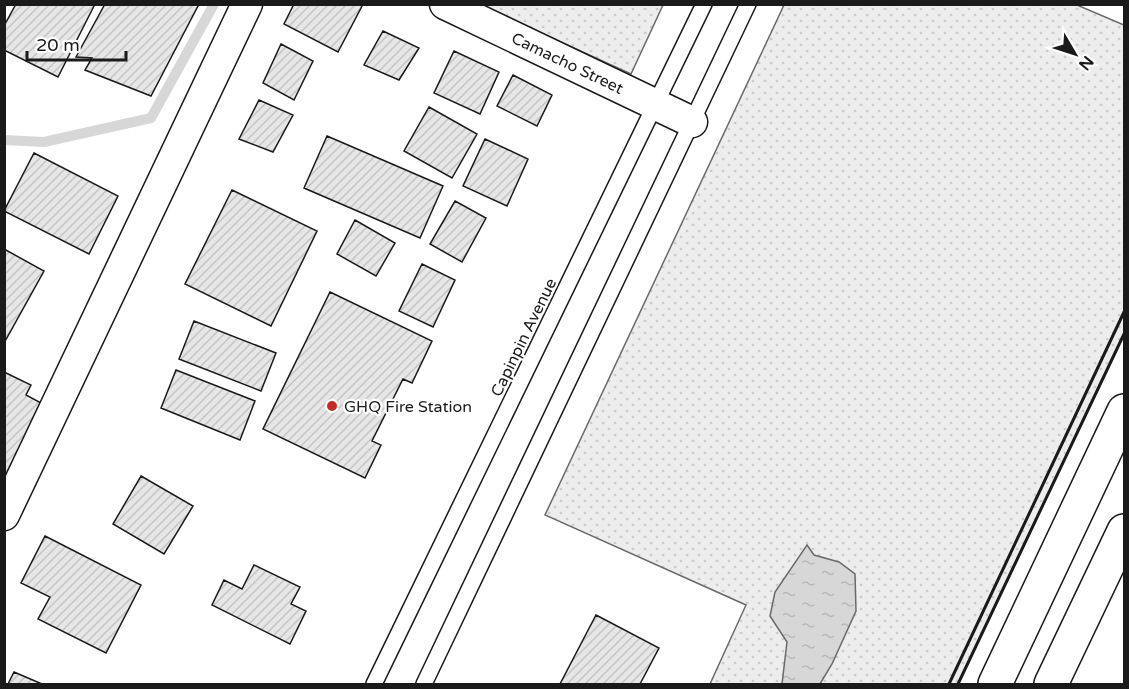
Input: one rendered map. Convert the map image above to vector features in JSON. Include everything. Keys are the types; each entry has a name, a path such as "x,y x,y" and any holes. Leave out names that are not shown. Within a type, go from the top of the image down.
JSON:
{"main road":[{"path":"995,684 1125,411"},
{"path":"1052,684 1122,544 1068,528"}],"street":[{"path":"4,515 247,4"},
{"name":"Camacho Street","path":"445,4 692,122"}],"lane":[{"name":"Capinpin Avenue","path":"374,684 704,4"},
{"path":"424,684 748,4"}],"shaded area":[{"path":"479,5 663,5 631,74"},
{"path":"784,5 1077,5 1124,25 1124,334 958,684 710,684 746,605 545,515"}],"water":[{"path":"807,545 814,555 839,562 855,574 856,611 832,664 820,684 782,684 787,642 770,616 775,592"}],"building":[{"path":"16,4 95,4 58,77 4,50 4,26"},
{"path":"105,4 199,4 151,96 85,70 92,58 76,57"},
{"path":"294,4 358,4 362,6 338,52 284,24"},
{"path":"383,31 419,48 399,80 364,65"},
{"path":"281,44 313,61 294,100 263,83"},
{"path":"454,51 499,72 480,114 434,93"},
{"path":"513,75 552,95 537,126 497,106"},
{"path":"259,100 293,115 273,152 239,139"},
{"path":"429,107 477,134 452,178 404,151"},
{"path":"327,136 443,186 420,238 304,188"},
{"path":"485,139 528,159 507,206 463,186"},
{"path":"34,153 118,196 89,254 4,211"},
{"path":"232,190 317,231 271,326 185,284"},
{"path":"455,201 486,218 462,262 430,244"},
{"path":"355,220 395,243 376,276 337,254"},
{"path":"4,249 44,271 4,343"},
{"path":"422,264 455,280 433,327 399,311"},
{"name":"GHQ Fire Station","path":"330,292 432,341 412,383 403,379 372,441 381,445 365,478 263,429"},
{"path":"194,321 276,353 261,391 179,359"},
{"path":"176,370 255,401 240,440 161,408"},
{"path":"4,372 31,385 26,395 43,404 4,483"},
{"path":"141,476 193,506 164,554 113,524"},
{"path":"45,536 141,585 106,653 38,619 50,597 21,583"},
{"path":"254,565 300,587 291,604 306,611 290,644 212,605 224,580 242,589"},
{"path":"596,615 659,648 640,684 560,684"},
{"path":"14,672 42,684 8,684"}],"waterway":[{"path":"4,140 44,142 151,118 214,4"}],"wall":[{"path":"949,684 1124,312"},
{"path":"958,684 1124,334"}],"place":[{"name":"GHQ Fire Station","path":"332,406"}]}
